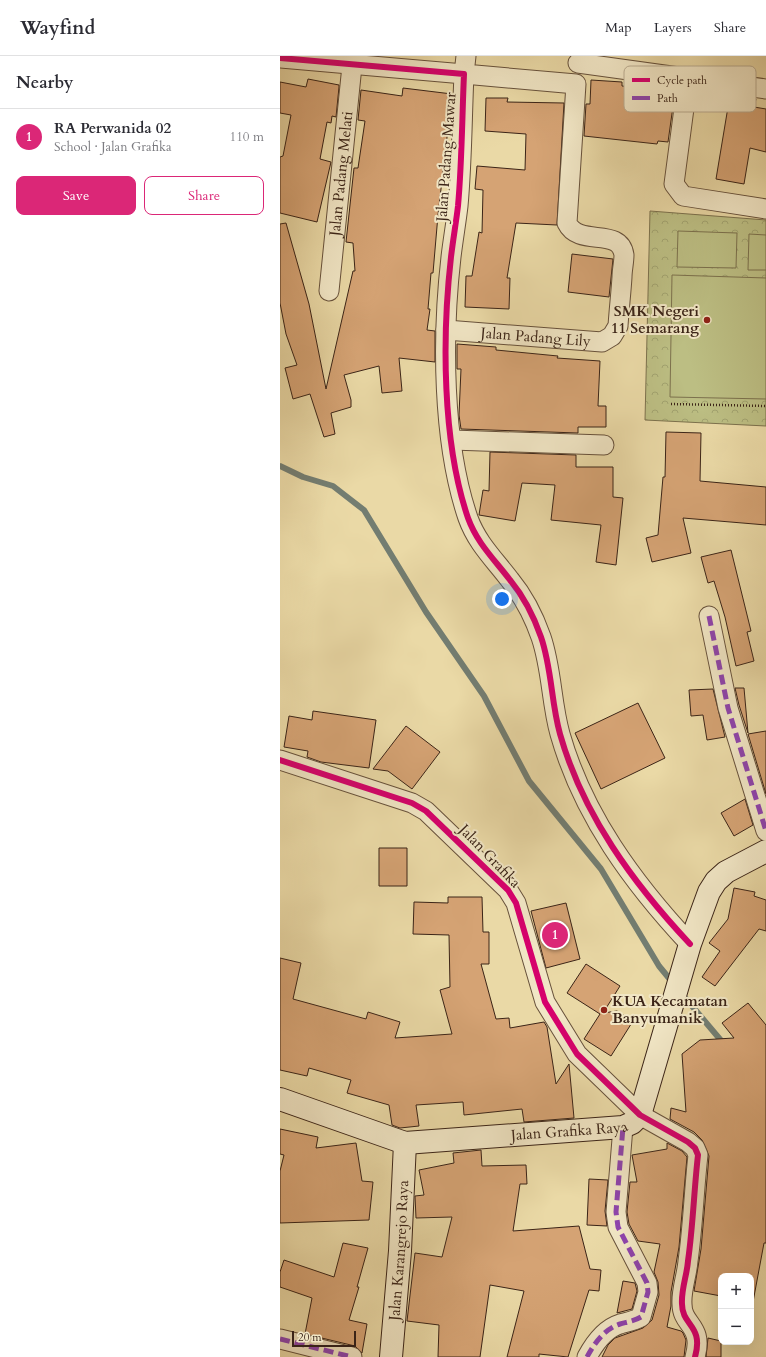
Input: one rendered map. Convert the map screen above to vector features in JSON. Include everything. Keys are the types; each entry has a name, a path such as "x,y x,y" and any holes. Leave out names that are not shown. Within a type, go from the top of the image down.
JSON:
{"main road":[{"name":"Jalan Grafika Raya","path":"405,1142 632,1121 670,1013 690,944 709,892 716,881 726,872 766,851"},
{"path":"280,1099 405,1142"},
{"name":"Jalan Karangrejo Raya","path":"391,1357 400,1252 405,1142"}],"street":[{"name":"Jalan Padang Mawar","path":"280,58 465,65 458,204 451,258 446,330 449,414 452,440 465,504 478,540 494,562 510,580 528,607 541,638 549,668 560,732 575,778 585,799 604,833 639,886 658,910 690,944"},
{"path":"465,65 576,84 579,59 624,67"},
{"name":"Jalan Padang Melati","path":"328,291 352,60"},
{"name":"Jalan Padang Lily","path":"446,330 602,342 612,336 618,326 624,256 622,249 609,238 578,235 572,232 567,223 576,84"},
{"path":"756,88 766,89"},
{"path":"684,112 674,184 676,188 683,196 766,209"},
{"path":"452,440 604,444"},
{"path":"708,616 728,708 745,769 766,831"},
{"name":"Jalan Grafika","path":"280,760 412,803 426,811 508,890 516,903 545,1002 577,1054 632,1121 688,1142 695,1148 698,1155 688,1261 681,1304 685,1316 697,1334 698,1347 696,1357"},
{"path":"587,1357 597,1339 618,1324 634,1321 641,1317 648,1292 647,1283 618,1227 616,1212 632,1121"},
{"path":"280,1339 352,1357"}],"path":[{"path":"671,404 766,406"}],"green space":[{"name":"SMK Negeri 11 Semarang","path":"650,211 766,220 766,426 645,420"},
{"path":"678,231 737,233 736,268 677,267"},
{"path":"749,234 766,235 766,270 748,270"},
{"path":"672,275 766,278 766,399 670,397"}],"building":[{"path":"308,79 339,85 336,117 332,116 331,123 327,122 320,159 331,162 317,222 280,213 280,157 283,156 291,115 280,113 280,82 306,87"},
{"path":"591,80 622,82 622,86 624,86 624,112 672,112 668,142 658,141 657,144 584,136 586,104 590,104"},
{"path":"403,88 452,94 428,309 430,309 427,330 435,331 435,362 399,358 402,391 382,393 379,366 344,375 351,400 351,407 331,413 335,434 324,437 310,394 293,399 285,368 297,365 286,334 280,303 280,224 286,223 309,304 326,389 353,271 355,271 353,243 346,242 354,168 358,168 365,121 358,120 361,90 402,96"},
{"path":"486,98 508,98 507,102 564,103 557,225 516,223 507,278 510,278 509,309 465,307 466,276 472,276 479,232 482,233 483,190 475,189 477,166 525,170 526,134 485,131"},
{"path":"756,107 766,109 766,152 750,148 744,184 716,179 727,112 756,112"},
{"path":"572,254 613,259 609,297 568,292"},
{"path":"457,344 496,347 496,350 558,356 557,358 600,361 598,406 606,406 606,427 578,427 578,433 461,429 459,415 461,369 457,369"},
{"path":"666,432 701,433 700,481 766,487 766,525 683,518 691,553 652,562 646,538 658,535 663,477 665,477"},
{"path":"490,452 576,455 576,467 613,467 613,497 623,498 616,565 596,562 601,525 551,520 555,485 522,483 515,521 479,515 483,490 489,491"},
{"path":"731,550 751,631 747,632 754,661 736,666 725,617 714,581 708,583 701,557"},
{"path":"735,688 744,688 748,733 739,705"},
{"path":"713,689 725,737 707,740 703,715 691,716 689,690"},
{"path":"638,703 665,758 601,789 575,733"},
{"path":"313,711 376,720 369,768 321,762 307,757 308,751 284,747 289,716 312,720"},
{"path":"406,726 440,752 412,789 388,771 373,769"},
{"path":"766,731 766,794 748,734"},
{"path":"745,799 753,825 734,836 721,813"},
{"path":"379,848 407,848 407,886 379,886"},
{"path":"734,888 755,892 754,896 766,900 766,931 759,929 715,986 702,977 720,951 709,943 728,919"},
{"path":"448,897 482,897 483,932 489,932 489,964 481,964 496,1019 509,1018 510,1028 544,1022 547,1027 556,1084 569,1064 574,1118 524,1122 522,1109 464,1115 463,1102 416,1105 419,1126 400,1128 392,1125 389,1105 347,1093 351,1080 309,1068 307,1076 280,1070 280,958 301,963 293,999 366,1019 368,1012 400,1022 395,1038 452,1034 440,990 450,987 449,935 413,934 414,902 448,903"},
{"path":"566,903 580,959 546,968 531,911"},
{"name":"KUA Kecamatan Banyumanik","path":"586,964 620,986 603,1013 617,1011 633,1021 611,1056 584,1039 600,1014 567,993"},
{"path":"748,1003 766,1025 766,1243 764,1243 754,1297 754,1273 718,1273 718,1295 694,1291 701,1249 709,1156 702,1140 694,1132 670,1119 671,1108 686,1112 682,1054 700,1040 734,1038 722,1023"},
{"path":"280,1129 318,1137 316,1148 356,1143 362,1181 373,1182 369,1220 280,1223 280,1171 284,1155 280,1154"},
{"path":"667,1143 682,1151 687,1157 679,1247 671,1292 671,1306 667,1327 683,1333 686,1340 684,1357 602,1357 608,1345 615,1338 643,1328 652,1320 659,1295 658,1282 654,1272 660,1244 638,1241 629,1224 627,1212 630,1182 637,1182 632,1155 667,1149"},
{"path":"481,1150 482,1166 526,1165 527,1184 520,1184 513,1231 579,1226 590,1269 601,1270 599,1291 589,1290 568,1357 539,1354 539,1357 507,1357 524,1291 490,1285 480,1357 438,1357 439,1325 407,1321 415,1253 442,1257 452,1217 416,1218 415,1196 424,1195 419,1170 454,1163 453,1153"},
{"path":"589,1179 608,1180 605,1211 607,1226 587,1225"},
{"path":"343,1243 368,1248 357,1287 359,1287 349,1320 367,1324 362,1353 355,1346 305,1334 312,1298 280,1287 280,1272 284,1260 334,1277"},
{"path":"623,1281 635,1283 637,1291 632,1309 617,1313"},
{"path":"708,1338 718,1340 718,1345 721,1345 721,1357 706,1357"}],"waterway":[{"path":"280,466 303,477 333,486 364,510 426,612 484,696 529,781 601,869 659,966 673,983"},
{"path":"681,993 724,1044"}],"marked path":[{"path":"709,616 728,708 766,831"},
{"path":"587,1357 596,1342 609,1329 641,1317 648,1292 647,1283 618,1227 616,1212 623,1127"},
{"path":"280,1339 352,1357"}],"cycle path":[{"path":"280,58 464,74 458,206 451,257 446,320 446,389 453,456 459,488 468,518 476,535 520,593 532,615 545,649 560,734 570,764 596,820 630,872 649,897 690,944"},
{"path":"280,760 412,803 426,811 508,890 516,903 545,1002 577,1054 640,1115 688,1142 695,1148 698,1155 692,1221 682,1299 685,1317 695,1332 697,1338 695,1357"}],"place":[{"name":"SMK Negeri 11 Semarang","path":"707,320"},
{"name":"RA Perwanida 02","path":"555,935"},
{"name":"KUA Kecamatan Banyumanik","path":"604,1010"}]}
